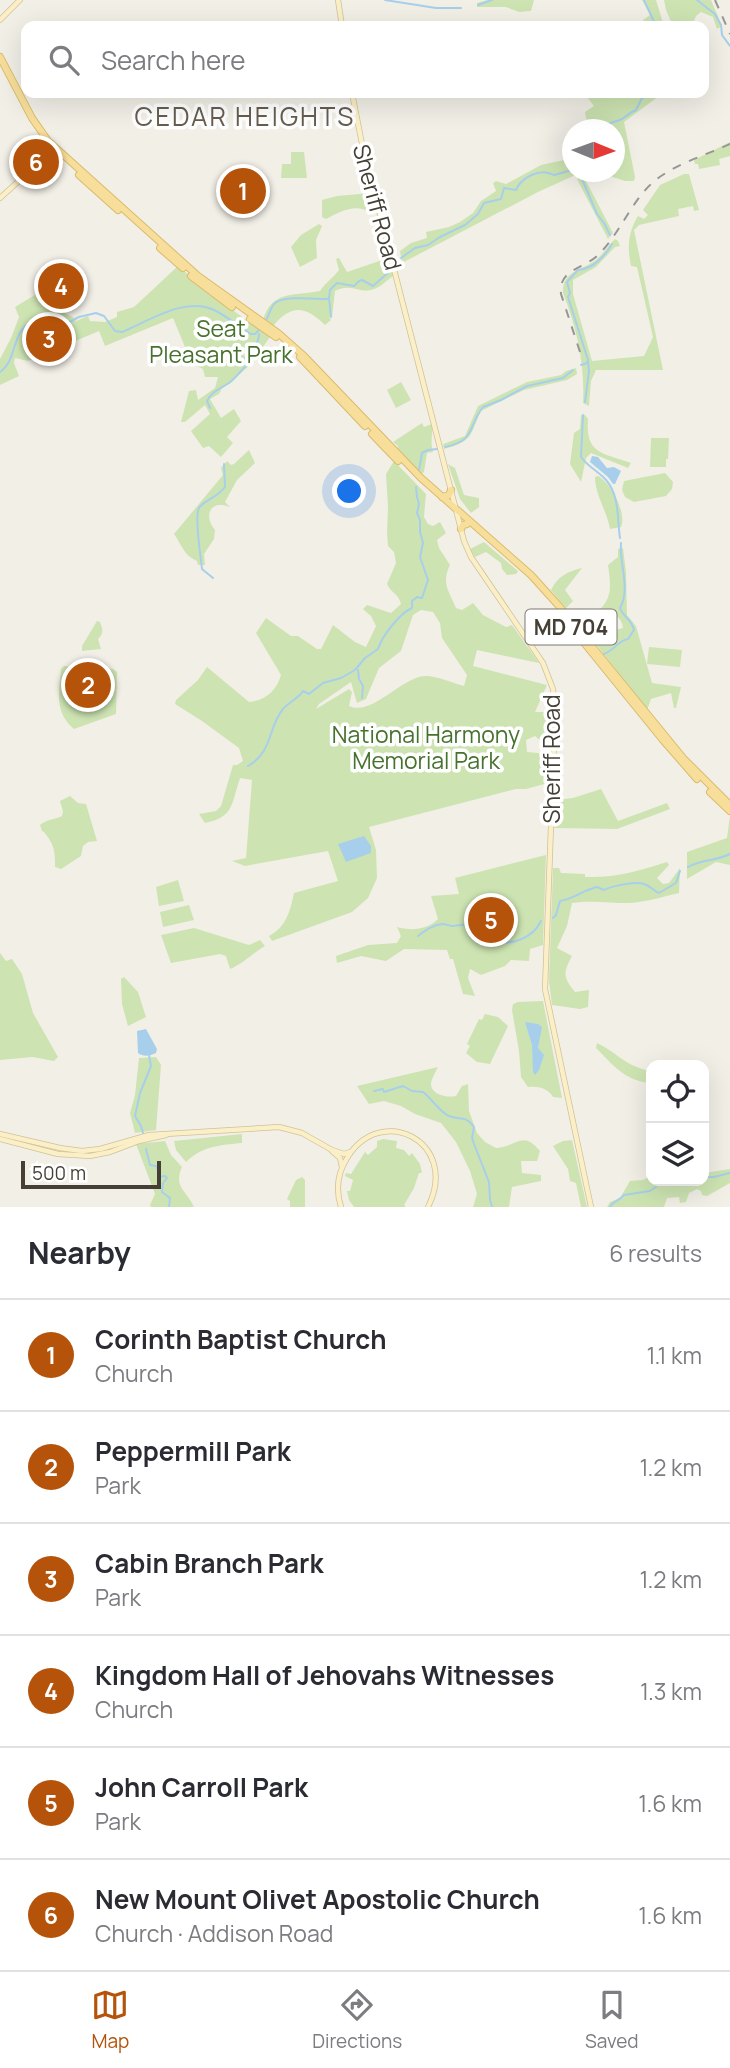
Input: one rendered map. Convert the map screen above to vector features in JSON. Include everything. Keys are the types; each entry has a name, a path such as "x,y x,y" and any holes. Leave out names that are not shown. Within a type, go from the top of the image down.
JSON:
{"main road":[{"path":"0,20 20,0"},
{"path":"338,0 341,21"},
{"name":"MD 704","path":"0,57 21,97"},
{"name":"MD 704","path":"0,63 31,124 44,139 189,274 258,325 282,339 412,475 540,583 683,758 730,805"},
{"name":"MD 704","path":"22,98 44,139 195,274 300,352 396,453 457,512 464,527 512,563 541,591 677,758 730,811"},
{"name":"Sheriff Road","path":"353,98 363,149 457,512"},
{"path":"0,198 21,179 44,139"},
{"path":"442,497 449,495 451,490"},
{"name":"Sheriff Road","path":"464,527 471,557 543,663 554,695 545,989 591,1207"},
{"path":"0,1136 80,1151 100,1149 146,1135 279,1127 302,1133 332,1150 344,1154 351,1152"},
{"path":"341,1207 338,1185 342,1168 351,1152 367,1138 383,1132 400,1132 414,1138 427,1149 433,1160 436,1182 430,1207"},
{"path":"332,1150 340,1158 342,1168"}],"green space":[{"path":"487,0 534,0 531,11 519,12 506,7 477,7 477,3"},
{"path":"642,0 656,0 662,21 643,21 650,15"},
{"path":"664,0 711,0 722,26 717,29 713,17 701,12 694,21 671,21"},
{"path":"588,98 656,98 625,121 625,119 586,119 585,112 594,106"},
{"path":"625,127 635,177 634,181 625,181"},
{"path":"730,142 730,156 719,159 720,165 699,169 698,164 695,164 694,160"},
{"path":"291,152 304,152 307,178 281,178 282,164 291,164"},
{"path":"562,160 562,181 402,263 400,251 411,243 427,238 426,232 449,227 473,213 481,201 496,191 493,183 496,181 506,184 541,165"},
{"path":"689,174 699,210 694,211 693,206 678,209 679,216 639,225 634,230 663,370 596,370 591,381 589,406 583,403 579,347 563,293 566,280 574,272 596,260 615,239 618,241 620,246 615,247 596,267 573,280 573,294 592,361 644,356 653,337 637,267 631,266 630,234 638,216 644,219 648,215 643,210 660,185"},
{"path":"579,182 587,182 613,233 608,239"},
{"path":"371,193 375,209 369,212 353,208 326,219 322,217 322,200"},
{"path":"319,224 322,226 316,240 317,258 300,267 291,247 301,235"},
{"path":"339,258 347,272 388,258 393,276 379,287 369,290 346,288 335,291 332,317 329,317 331,320 325,325 311,314 299,310 286,314 273,326 263,320 267,310 278,299 293,294 320,291 339,270 336,259"},
{"name":"Seat Pleasant Park","path":"178,266 216,298 270,337 250,365 210,399 221,418 234,409 241,421 227,437 233,443 221,457 209,446 203,448 191,431 210,414 205,405 185,422 181,422 189,391 196,390 198,400 215,388 218,377 205,377 203,369 192,364 173,318 105,346 99,331 28,361 15,358 19,376 0,385 0,359 19,317 15,307 43,290 76,321 88,316 90,321 105,322 117,317 117,312 134,307"},
{"path":"576,368 577,374 567,380 524,390 481,411 469,437 444,449 443,444 465,436 478,406 527,382 561,375"},
{"path":"401,382 411,400 396,408 387,390"},
{"path":"581,415 588,419 588,431 593,446 604,454 631,463 628,468 591,453 586,458 581,482 570,464 574,433 580,429"},
{"path":"422,423 424,427 432,424 433,452 427,453 424,472 421,474 397,450 398,446 393,442"},
{"path":"651,438 669,438 666,467 650,467"},
{"path":"249,450 255,463 237,480 225,502 230,507 218,505 210,510 209,519 215,530 214,539 204,554 205,565 198,565 197,561 186,553 174,534 223,475 221,468 227,461 231,465 234,464"},
{"name":"National Harmony Memorial Park","path":"394,461 426,494 424,517 428,524 433,526 440,522 446,533 437,540 450,565 446,582 456,608 462,610 473,603 483,615 506,627 512,625 539,663 477,650 473,666 547,685 535,712 546,712 549,743 543,743 535,736 526,740 527,752 549,754 548,783 369,827 376,850 377,878 368,898 352,912 272,941 269,936 280,928 286,918 294,893 338,881 328,851 245,866 232,861 246,858 252,780 240,778 230,808 221,817 205,823 199,814 216,811 221,806 233,765 243,761 239,748 175,704 207,667 249,702 270,694 281,675 256,633 266,618 291,636 298,636 317,649 321,649 333,625 366,647 376,626 371,616 363,609 367,605 391,613 401,604 387,584 396,563 394,552 388,546 386,474","holes":["421,610 433,612 440,623 442,638 467,675 464,686 426,676 407,682 367,706 349,706 352,692 349,689 316,709 319,704 351,682 357,703 366,699 379,668 401,651 413,615"]},
{"path":"448,464 455,468 464,495 479,498 479,507 471,513 460,499"},
{"path":"665,473 673,482 672,489 666,496 634,502 625,497 622,490 624,481"},
{"path":"598,476 617,499 622,514 621,527 610,529 597,490 595,477"},
{"path":"484,542 518,571 516,574 507,575 501,563 486,552 475,557 470,549"},
{"path":"623,548 627,615 636,626 652,683 681,687 676,708 671,693 651,699 647,710 596,644 611,631 623,628 618,617 607,610 583,629 572,614 579,608 589,619 602,607 610,590 608,565 618,557 618,549"},
{"path":"582,568 565,590 573,601 566,608 551,590 556,581 564,575"},
{"path":"97,621 102,629 98,639 101,649 82,651 82,646"},
{"path":"649,647 682,650 680,667 647,664"},
{"path":"64,666 113,669 117,672 116,714 74,729 63,716 59,701 61,669"},
{"path":"601,789 618,821 667,803 670,809 617,829 554,828 556,800"},
{"path":"70,796 78,803 86,804 97,841 88,842 83,846 81,856 61,869 55,867 53,847 40,825 62,816 60,801"},
{"path":"730,816 730,865 716,862 687,879 687,852 727,838"},
{"path":"546,855 543,945 530,949 529,961 511,960 505,966 481,975 470,969 468,978 475,996 463,994 453,959 450,959 447,950 404,949 386,961 361,956 337,963 336,956 368,945 397,943 401,936 397,927 419,929 434,923 438,919 431,896 459,894 455,878"},
{"path":"667,862 669,865 657,878 663,884 669,883 680,868 679,893 629,903 572,903 567,926 557,948 572,956 566,978 575,992 589,990 588,1007 580,1009 552,1005 549,981 553,868 559,868 561,873 596,877 627,873"},
{"path":"178,880 184,901 159,906 156,887"},
{"path":"189,905 194,920 163,927 160,912"},
{"path":"194,928 249,945 260,940 265,946 230,969 226,956 220,954 171,963 161,935"},
{"path":"0,953 6,961 12,959 22,974 33,1013 58,1057 54,1061 33,1057 0,1060"},
{"path":"124,977 138,992 146,1017 128,1026 122,1004 121,979"},
{"path":"543,1001 562,1098 553,1097 542,1088 528,1087 521,1077 513,1004"},
{"path":"485,1014 498,1017 508,1026 490,1064 477,1062 466,1053 470,1046 467,1044 479,1019 482,1020"},
{"path":"597,1043 628,1063 646,1070 646,1082 620,1072 596,1048"},
{"path":"156,1057 161,1065 156,1130 135,1133 130,1113 139,1058"},
{"path":"438,1067 431,1084 437,1093 456,1096 462,1086 468,1084 469,1111 477,1133 485,1142 496,1148 524,1140 540,1151 537,1161 521,1161 522,1173 541,1175 541,1181 512,1187 509,1207 473,1207 477,1194 470,1171 456,1142 441,1123 384,1101 369,1104 357,1086"},
{"path":"242,1134 242,1143 205,1149 186,1162 176,1150 174,1141"},
{"path":"572,1140 587,1207 581,1207 576,1183 570,1181 568,1169 553,1146"},
{"path":"165,1141 171,1155 182,1167 180,1184 194,1207 150,1205 155,1194 136,1144"},
{"path":"377,1141 397,1141 396,1148 404,1150 409,1156 412,1153 420,1164 422,1173 419,1173 404,1205 406,1207 354,1207 347,1191 350,1191 353,1180 345,1176 346,1173 351,1174 365,1152 368,1155 377,1147"},
{"path":"730,1169 730,1183 707,1196 697,1189 689,1193 686,1202 680,1203 679,1197 667,1198 664,1207 607,1207 610,1202 620,1198 630,1181 646,1178 646,1186 709,1186 709,1172"},
{"path":"302,1177 305,1180 305,1207 290,1207 290,1201 287,1199 296,1180"}],"water":[{"path":"592,456 598,457 607,468 614,467 621,471 615,484 590,462"},
{"path":"364,836 371,846 371,853 346,862 338,844"},
{"path":"525,1022 542,1027 538,1048 544,1055 535,1075 532,1045"},
{"path":"146,1029 157,1049 156,1053 147,1056 138,1053 137,1031"}],"waterway":[{"path":"385,0 436,8 461,8"},
{"path":"478,5 492,0"},
{"path":"644,0 654,21"},
{"path":"697,0 715,14 721,25 722,35 730,46"},
{"path":"622,119 636,110 642,98"},
{"path":"401,258 415,248 428,245 465,225 478,214 484,203 501,199 504,188 516,190 527,178 537,173 554,175 562,173"},
{"path":"583,182 597,214 610,235"},
{"path":"581,365 588,360 568,297 570,293 567,282 578,270 598,261 612,244"},
{"path":"266,320 278,301 291,298 327,299 330,290 337,283 354,286 362,280 373,286 390,271"},
{"path":"329,298 331,317"},
{"path":"0,372 10,360 21,331 33,322 62,326 79,317 96,313 104,316 115,331 122,332 179,308 203,306 224,315 251,334 259,330"},
{"path":"210,408 207,401 211,395 246,366 245,358 254,348 259,334"},
{"path":"585,402 588,362"},
{"path":"445,447 467,437 483,407 527,386 563,378 573,370"},
{"path":"583,415 581,457 603,477 614,493 620,538"},
{"path":"419,470 422,453 437,449"},
{"path":"213,578 202,569 197,528 198,512 201,505 225,487 224,464"},
{"path":"248,766 262,754 278,716 285,707 303,691 309,694 323,683 341,678 355,670 365,658 378,649 397,620 412,608 412,601 417,597 422,598 428,580 420,557 423,543 417,513 419,504 416,487"},
{"path":"604,654 628,639 634,630 620,608 625,593 621,543"},
{"path":"358,670 363,686 362,698"},
{"path":"688,867 730,854"},
{"path":"553,918 560,901 592,888 604,890 624,884 641,883 659,893 676,883 680,871"},
{"path":"418,936 443,924 463,925 492,940 514,942 533,932 541,921"},
{"path":"143,1133 135,1116 140,1093 151,1066 149,1055"},
{"path":"374,1091 383,1089 384,1092 403,1086 412,1091 423,1092 446,1114 471,1123 474,1127 472,1138 489,1182 492,1206"},
{"path":"146,1149 150,1165 156,1166 159,1177 167,1178 162,1192 170,1198 169,1207"},
{"path":"709,1177 730,1173"},
{"path":"610,1207 624,1195 650,1191 657,1186"}],"railway":[{"path":"715,0 730,34"},
{"path":"580,352 561,294 564,279 573,270 598,255 640,196 657,179 683,164 730,144"}],"place":[{"name":"New Mount Olivet Apostolic Church","path":"36,162"},
{"name":"Corinth Baptist Church","path":"243,191"},
{"name":"Kingdom Hall of Jehovahs Witnesses","path":"61,286"},
{"name":"Cabin Branch Park","path":"49,339"},
{"name":"Peppermill Park","path":"88,685"},
{"name":"John Carroll Park","path":"491,920"}],"district":[{"name":"CEDAR HEIGHTS","path":"245,116"}]}
